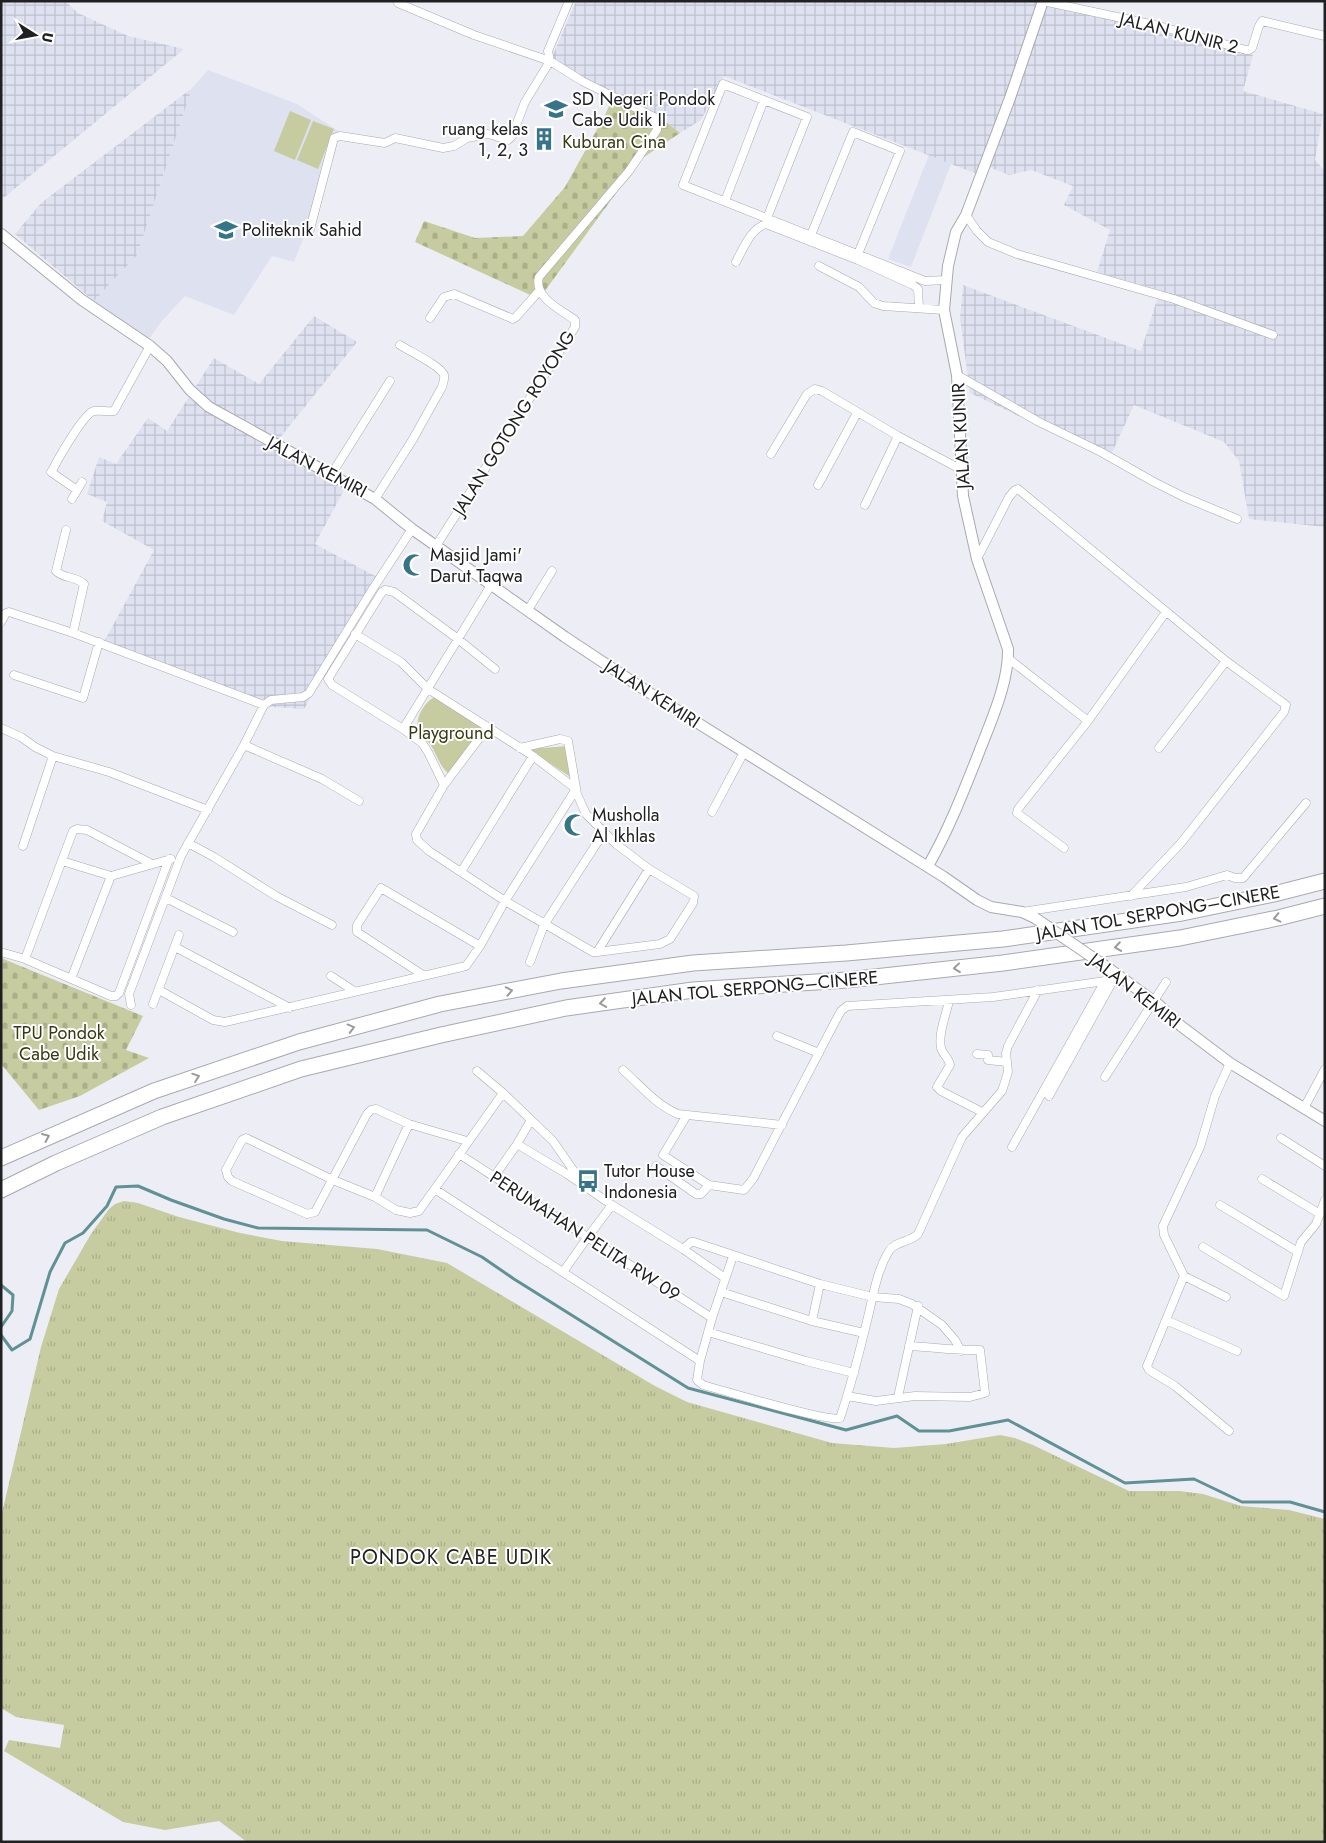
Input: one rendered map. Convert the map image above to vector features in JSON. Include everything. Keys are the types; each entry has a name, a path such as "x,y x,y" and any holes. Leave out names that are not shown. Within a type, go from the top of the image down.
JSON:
{"highway":[{"name":"JALAN TOL SERPONG–CINERE","path":"1,1158 154,1091 300,1042 440,1004 561,982 693,963 846,953 1003,939 1182,913 1274,894 1325,881"},
{"name":"JALAN TOL SERPONG–CINERE","path":"1,1190 56,1163 171,1114 301,1069 450,1033 566,1008 693,990 856,979 1003,963 1170,939 1278,918 1325,906"}],"street":[{"path":"309,233 334,138 340,136 385,143 395,138 449,148 466,138 488,134 508,140 512,136 525,102 550,61 548,51 569,1"},
{"name":"JALAN KUNIR 2","path":"1043,1 1159,26 1246,50 1252,48 1258,26 1262,21 1325,36"},
{"name":"JALAN KUNIR","path":"928,866 952,820 990,724 1006,674 1008,658 1008,648 977,559 964,496 957,375 944,310 946,280 956,232 966,215 1010,98 1043,1"},
{"path":"398,3 474,35 550,61 582,81 654,117 657,124 657,130 629,172 539,277 537,284 539,291 516,318 513,319 454,294 444,297 430,318"},
{"path":"768,218 807,117 723,84 683,185 925,280 946,280"},
{"path":"725,201 764,100"},
{"path":"811,235 853,132 900,151 858,254"},
{"path":"966,215 977,231 988,242 1017,254 1174,298 1273,334"},
{"path":"736,262 753,233 766,224 858,260 913,285 918,289 919,308"},
{"name":"JALAN KEMIRI","path":"1,234 82,300 150,346 167,361 190,390 209,407 375,499 436,546 645,690 928,866 977,900 991,907 1022,912 1035,918 1154,1001 1181,1026 1230,1063 1325,1121"},
{"path":"819,266 859,287 874,303 883,306 944,310"},
{"name":"JALAN GOTONG ROYONG","path":"436,546 575,327 575,320 545,298 539,291"},
{"path":"375,499 413,439 442,387 444,378 443,372 438,367 400,345"},
{"path":"77,490 55,476 51,472 52,469 68,442 89,414 95,411 114,411 150,346"},
{"path":"957,375 1039,422 1101,452 1184,498 1237,519"},
{"path":"331,475 390,381"},
{"path":"771,454 806,394 815,389 962,470"},
{"path":"818,485 857,413"},
{"path":"865,505 898,436"},
{"path":"72,499 82,482"},
{"path":"977,559 1010,497 1018,489 1226,661 1284,703 1286,708 1181,843 1130,896"},
{"path":"131,1005 129,994 181,856 244,745 264,705 271,700 302,698 309,693 412,529"},
{"path":"66,530 56,571 62,576 79,580 84,584 73,633"},
{"path":"528,610 552,572"},
{"path":"403,729 491,584"},
{"path":"444,785 422,743 329,683 330,676 355,634 385,590 394,592 495,669"},
{"path":"1,622 6,612 9,612 98,642 264,705"},
{"path":"1064,848 1017,813 1017,811 1088,721 1166,612"},
{"path":"355,634 401,662 428,688 487,728 533,756 576,789"},
{"path":"14,675 83,698 98,642"},
{"path":"1008,658 1088,721"},
{"path":"1159,748 1226,661"},
{"path":"1,728 21,737 53,756 109,772 208,810"},
{"path":"487,728 444,785 416,834 416,840 505,901 592,952 660,944 670,938 689,910 694,896 649,869 616,844 586,814 581,807 576,789 568,741 560,740 520,748"},
{"path":"244,745 322,779 359,801"},
{"path":"712,812 744,752"},
{"path":"23,846 53,756"},
{"path":"461,872 533,756"},
{"path":"159,990 213,1020 225,1022 466,966 576,789"},
{"path":"1022,912 1186,887 1228,875 1235,878 1243,878 1306,803"},
{"path":"25,959 73,831 82,829 152,864"},
{"path":"530,962 544,925 604,832"},
{"path":"188,843 276,896 332,925"},
{"path":"62,862 111,876 181,856"},
{"path":"4,952 25,959 111,996 116,996 119,993 169,859"},
{"path":"597,952 649,869"},
{"path":"71,979 111,876"},
{"path":"423,975 357,932 357,925 381,888 480,946"},
{"path":"166,898 233,932"},
{"path":"153,1004 179,935"},
{"path":"175,947 290,1008"},
{"path":"1012,1147 1105,981 1115,974"},
{"path":"1049,1096 1115,974"},
{"path":"331,976 354,991"},
{"path":"687,1115 663,1155 709,1185 744,1190 749,1186 841,1011 847,1006 993,997 1105,981"},
{"path":"1105,1077 1166,982"},
{"path":"733,1256 712,1318 700,1361 697,1380 703,1385 790,1409 836,1420 840,1418 854,1373 879,1274 889,1250 916,1237 958,1144 982,1112 1002,1091 1008,1072 1008,1046 1038,990"},
{"path":"949,1001 940,1043 942,1052 949,1060 950,1065 938,1087 941,1091 982,1112"},
{"path":"777,1036 819,1053"},
{"path":"977,1054 988,1055 988,1060 1007,1062"},
{"path":"1226,1298 1184,1276 1164,1235 1163,1226 1200,1147 1215,1096 1230,1063"},
{"path":"1304,1108 1325,1069"},
{"path":"623,1070 668,1110 687,1115 782,1125"},
{"path":"477,1071 553,1141 583,1185"},
{"path":"467,1141 409,1124 376,1109 371,1110 367,1114 334,1180 315,1212 307,1214 232,1181 228,1177 226,1170 242,1140 246,1138 334,1180 375,1198 396,1210 410,1213 419,1211 436,1190 467,1141 503,1093"},
{"path":"494,1177 531,1120"},
{"path":"375,1198 409,1124"},
{"path":"1281,1138 1325,1166"},
{"path":"517,1144 725,1278"},
{"name":"PERUMAHAN PELITA RW 09","path":"459,1154 712,1318"},
{"path":"656,1166 696,1194 702,1194 709,1185"},
{"path":"1262,1179 1320,1214"},
{"path":"436,1190 700,1361"},
{"path":"1203,1247 1284,1296 1301,1242 1316,1224 1325,1200"},
{"path":"563,1272 586,1238 612,1205"},
{"path":"1220,1205 1298,1252"},
{"path":"683,1250 690,1242 694,1242 820,1284 873,1297 898,1299 918,1306 949,1331 961,1351"},
{"path":"1184,1276 1148,1363 1148,1369 1175,1386 1229,1432"},
{"path":"812,1321 820,1284"},
{"path":"721,1292 812,1321 864,1333"},
{"path":"898,1397 918,1306"},
{"path":"1166,1320 1237,1351"},
{"path":"708,1332 854,1373"},
{"path":"847,1396 876,1400 898,1397 970,1397 985,1393 980,1350 961,1351 948,1348 909,1346"}],"shaded area":[{"path":"1,1 65,1 78,13 128,36 184,49 1,200"},
{"path":"576,1 1037,1 1253,55 1243,91 1323,114 1315,160 1325,171 1325,527 1249,519 1239,461 1224,442 1134,405 1109,459 970,393 960,318 963,285 1141,351 1160,290 1097,272 1110,230 1064,205 1073,186 1031,170 1009,175 986,166 982,176 724,76 701,120 680,133 655,113 585,83 552,57"},
{"name":"Politeknik Sahid","path":"208,70 297,104 340,132 317,204 294,262 272,256 234,315 185,296 161,322 149,339 94,301 137,255 192,88"},
{"path":"192,88 137,255 94,301 15,234 41,203"},
{"path":"929,155 951,164 911,267 888,259"},
{"path":"314,316 357,342 279,439 350,479 315,544 381,579 304,709 257,706 101,647 154,550 102,521 107,502 87,494 99,457 116,464 148,418 167,431 214,358 259,384"}],"green space":[{"name":"Kuburan Cina","path":"614,95 655,113 680,133 641,159 539,299 415,242 424,221 475,238 523,236 565,187"},
{"path":"290,111 311,120 295,160 274,151"},
{"path":"313,121 334,129 318,169 297,160"},
{"name":"Playground","path":"436,697 483,728 449,774 418,728 418,719 422,710 432,698"},
{"path":"568,746 572,778 529,749"},
{"name":"TPU Pondok Cabe Udik","path":"1,958 143,1016 126,1050 149,1058 80,1096 39,1110 1,1064"},
{"path":"124,1201 138,1203 179,1217 240,1233 282,1241 377,1249 447,1263 655,1386 687,1402 832,1443 894,1448 946,1444 1000,1435 1033,1445 1129,1491 1179,1491 1203,1494 1241,1506 1289,1510 1325,1519 1325,1842 247,1842 219,1821 165,1830 123,1822 4,1751 9,1740 60,1748 64,1725 16,1717 1,1708 1,1517 41,1347 59,1289 91,1234 109,1209 115,1204"}],"waterway":[{"path":"1,1335 12,1350 30,1339 50,1272 65,1243 83,1233 107,1206 116,1187 138,1186 224,1219 258,1228 427,1230 482,1257 688,1388 846,1430 897,1416 919,1431 949,1431 1008,1420 1125,1483 1194,1479 1242,1502 1290,1502 1325,1512"},
{"path":"1,1285 13,1295 12,1311 1,1327"}],"place":[{"name":"SD Negeri Pondok Cabe Udik II","path":"556,109"},
{"name":"ruang kelas 1, 2, 3","path":"544,139"},
{"name":"Politeknik Sahid","path":"226,230"},
{"name":"Masjid Jami' Darut Taqwa","path":"414,565"},
{"name":"Musholla Al Ikhlas","path":"575,825"},
{"name":"Tutor House Indonesia","path":"588,1181"}],"district":[{"name":"PONDOK CABE UDIK","path":"451,1557"}]}
